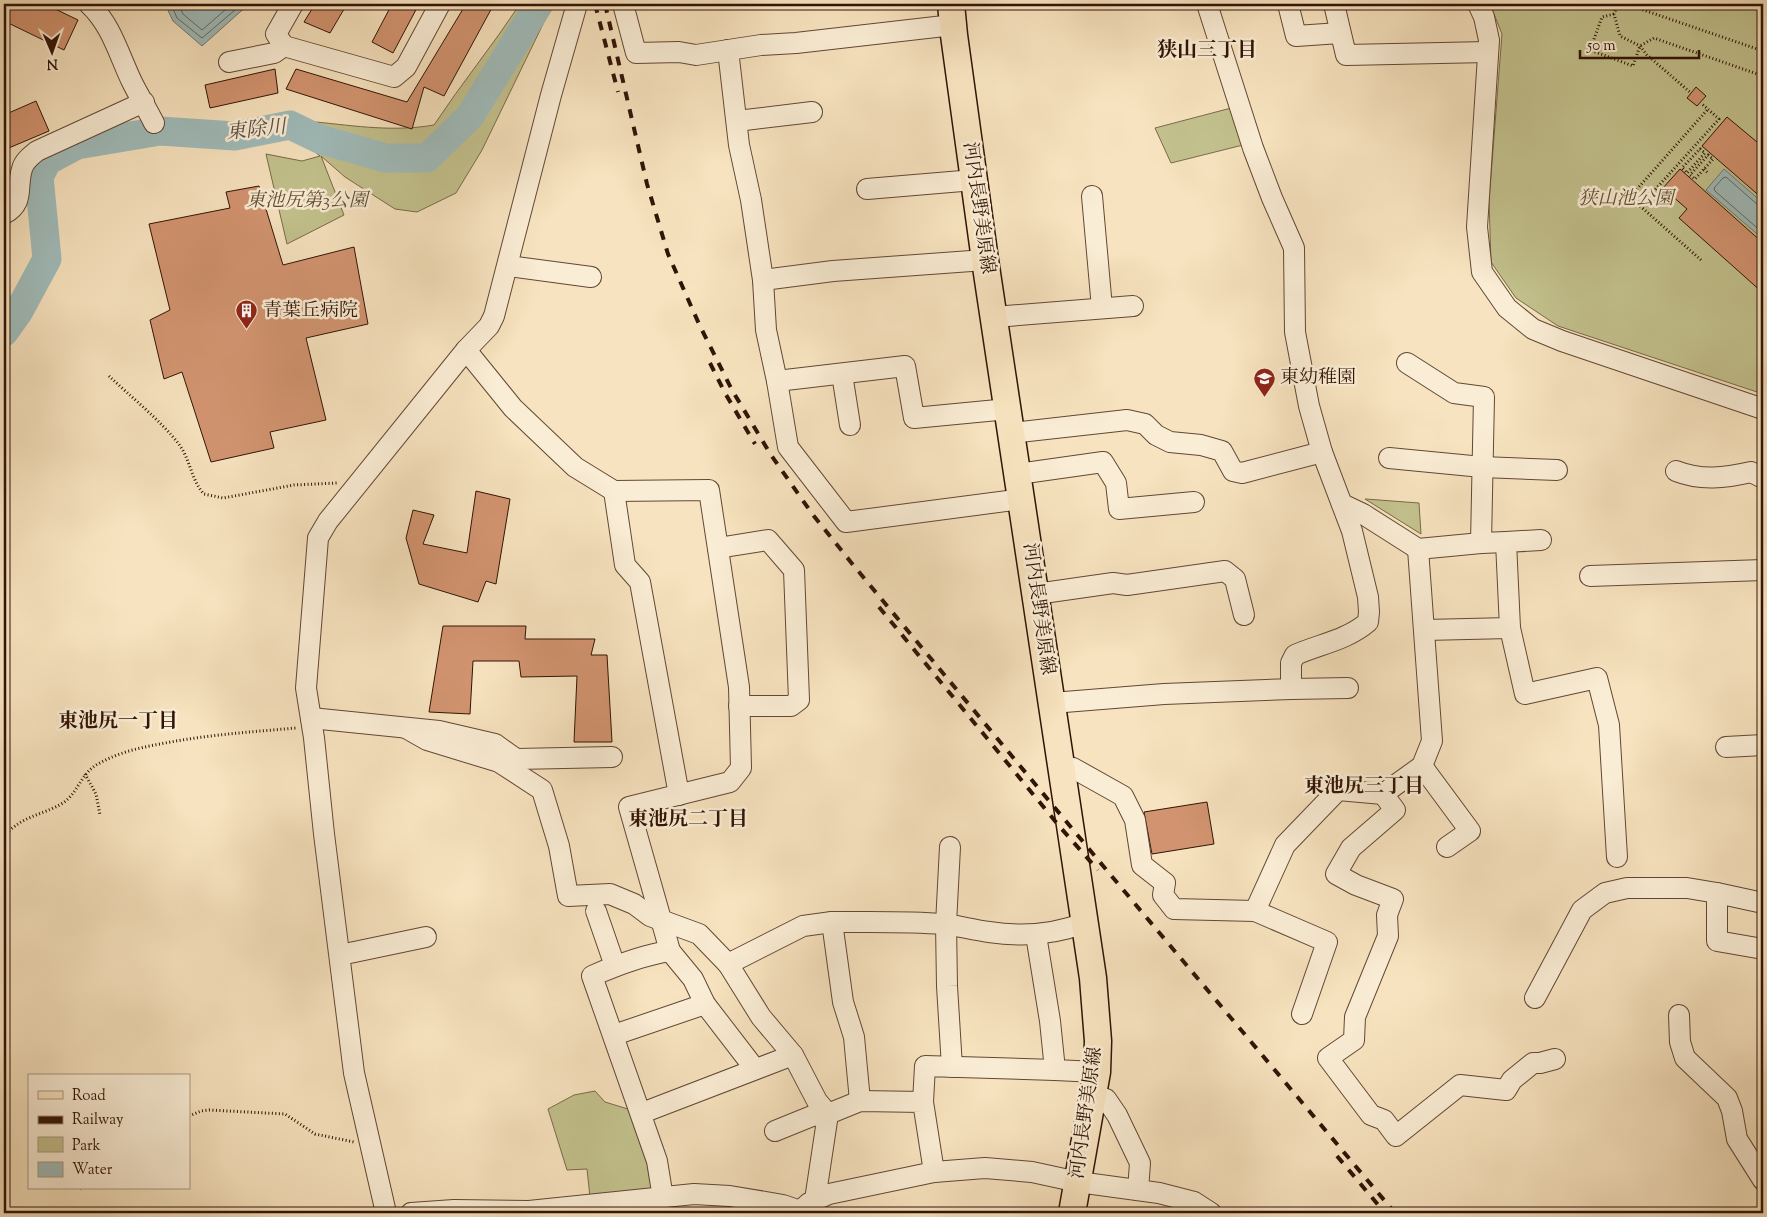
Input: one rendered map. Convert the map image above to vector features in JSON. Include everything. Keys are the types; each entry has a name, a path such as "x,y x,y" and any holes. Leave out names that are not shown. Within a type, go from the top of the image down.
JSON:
{"main road":[{"name":"河内長野美原線","path":"952,14 985,260 1093,978 1098,1041 1095,1084 1072,1213"}],"street":[{"path":"89,4 97,11 106,24 133,84 154,123"},
{"path":"293,4 276,34 284,46 394,77 406,67 440,4"},
{"path":"386,1213 354,1072 306,680 318,538 328,521 466,350 489,326 494,316 577,4"},
{"path":"623,4 636,53 679,52 696,55 762,45 796,43 952,14"},
{"path":"1207,4 1253,148 1294,248 1295,332 1309,406 1322,452 1352,531 1368,597 1368,622 1359,630 1336,641 1295,656 1291,663 1291,689"},
{"path":"1288,4 1296,36 1340,33"},
{"path":"1334,4 1346,55 1488,52"},
{"path":"1478,4 1484,17 1489,40 1477,227 1482,272 1507,308 1533,329 1562,341 1763,409"},
{"path":"229,62 274,53 284,46"},
{"path":"728,50 737,122 763,280 766,330 788,446 846,522 1020,486 1103,462 1116,483 1119,509 1194,502"},
{"path":"4,214 13,209 17,201 22,168 26,160 37,151 144,102"},
{"path":"737,122 812,112"},
{"path":"867,189 974,180"},
{"path":"1092,196 1102,308"},
{"path":"763,280 833,271 985,260"},
{"path":"508,266 591,277"},
{"path":"994,317 1133,306"},
{"path":"466,350 520,415 575,467 614,491 709,490 739,687 742,768 730,782 629,807 670,951 693,979 705,1004 756,1069"},
{"path":"1407,362 1454,393 1484,397 1481,543"},
{"path":"777,381 905,366 914,418 1010,421 1127,420 1145,424 1156,435 1170,442 1201,444 1222,451 1234,471 1242,473 1322,452"},
{"path":"842,374 850,425"},
{"path":"1389,458 1482,467 1557,470"},
{"path":"1676,471 1711,479 1751,472 1763,478"},
{"path":"614,491 625,565 640,582 679,795"},
{"path":"1342,504 1363,514 1418,549 1541,540"},
{"path":"718,548 768,540 794,570 799,700 791,706 739,706"},
{"path":"1506,542 1510,628 1524,694 1597,678 1609,725 1617,857"},
{"path":"1255,910 1285,845 1338,790 1383,794 1422,766 1432,741 1418,549"},
{"path":"1590,576 1763,570"},
{"path":"1036,594 1113,583 1127,585 1224,571 1235,579 1244,615"},
{"path":"1424,630 1510,628"},
{"path":"1052,703 1164,694 1348,688"},
{"path":"311,722 439,731 495,744 516,759 612,757"},
{"path":"406,728 427,740 499,762 542,790 559,846 568,896 610,894 634,904 650,916 699,934 728,964 761,1017 793,1055 817,1101 828,1114"},
{"path":"1726,747 1763,744"},
{"path":"1422,766 1470,831 1447,846"},
{"path":"1062,770 1073,768 1124,796 1135,820 1142,864 1165,883 1163,895 1174,909 1255,910 1327,942 1302,1014"},
{"path":"1383,794 1395,810 1351,848 1336,874 1356,885 1394,899 1387,915 1388,936 1355,1017 1354,1040 1328,1058 1371,1115 1384,1120 1396,1136 1460,1085 1506,1090 1512,1080 1533,1063 1555,1059"},
{"path":"950,847 946,924 946,986 952,1067"},
{"path":"1535,998 1582,910 1605,893 1627,888 1687,888 1763,904"},
{"path":"1717,893 1717,941 1763,949"},
{"path":"596,911 614,966"},
{"path":"728,964 803,926 832,922 946,924 991,933 1036,935 1066,930 1084,923"},
{"path":"832,922 844,1002 854,1037 860,1101"},
{"path":"1036,935 1050,1021 1055,1070"},
{"path":"340,955 426,937"},
{"path":"663,1198 657,1161 642,1113 592,976 614,966 670,951"},
{"path":"614,1036 705,1004"},
{"path":"1679,1015 1680,1042 1685,1058 1727,1098 1732,1111 1736,1140 1763,1180"},
{"path":"642,1113 793,1055"},
{"path":"934,1172 923,1102 925,1066 1055,1070 1095,1084 1106,1099 1117,1115 1140,1163 1138,1190"},
{"path":"775,1131 812,1116 828,1114 860,1101 923,1102"},
{"path":"805,1208 828,1114"},
{"path":"411,1213 454,1210 529,1211 596,1209 694,1194 730,1196 805,1208 829,1194 934,1172 985,1168 1032,1172 1078,1182 1159,1193 1194,1202 1212,1213"}],"path":[{"path":"1618,4 1614,14 1620,36 1640,46 1691,93"},
{"path":"1626,4 1763,51"},
{"path":"1754,4 1763,7"},
{"path":"1614,14 1602,17 1590,50 1633,66 1640,46 1654,38 1763,76"},
{"path":"1653,192 1720,120 1701,103"},
{"path":"1701,260 1630,197 1708,109"},
{"path":"1698,164 1687,173 1682,168 1700,149 1705,153 1698,164 1690,175 1695,179 1713,159 1708,155 1698,164"},
{"path":"1687,155 1691,158"},
{"path":"1704,169 1709,174"},
{"path":"109,376 178,443 188,461 196,482 204,494 223,498 294,485 350,483 356,487"},
{"path":"4,836 15,824 22,820 62,804 69,798 85,774 96,765 136,749 209,736 311,722"},
{"path":"85,774 96,794 100,815"},
{"path":"190,1116 209,1110 286,1114 315,1134 371,1146"}],"green space":[{"name":"東池尻第3公園","path":"520,4 539,4 545,20 482,150 456,193 417,212 395,209 345,177 321,156 344,215 287,244 266,154 302,161 320,156 304,143 316,122 390,128 434,125"},
{"name":"狭山池公園","path":"1490,4 1763,4 1763,394 1558,326 1516,298 1491,262 1489,201 1502,34"},
{"path":"1235,107 1247,144 1171,163 1155,128"},
{"path":"1365,499 1419,503 1421,534"},
{"path":"595,1091 605,1102 628,1109 653,1169 656,1193 590,1197 587,1169 567,1170 548,1109 574,1095"}],"water":[{"path":"165,4 249,4 202,46 173,21"},
{"path":"1724,169 1763,203 1763,239 1706,190"}],"building":[{"path":"4,4 45,4 78,20 64,50 4,21"},
{"path":"315,4 347,4 330,33 304,22"},
{"path":"392,4 419,4 393,53 372,42"},
{"path":"466,4 494,4 444,96 424,87 412,129 286,89 296,69 407,102"},
{"path":"275,69 278,93 210,108 205,85"},
{"path":"1696,87 1706,96 1697,106 1687,98"},
{"path":"36,101 49,131 4,150 4,115"},
{"path":"1727,117 1763,147 1763,199 1702,146"},
{"path":"1680,169 1763,243 1763,293 1679,218 1687,209 1663,188"},
{"name":"青葉丘病院","path":"259,186 283,265 354,247 368,324 306,338 326,420 270,432 274,448 211,462 182,372 164,379 150,320 170,310 149,224 230,208 226,192"},
{"path":"476,491 510,499 496,584 486,581 478,602 419,584 406,538 413,510 434,515 423,544 467,553"},
{"path":"443,626 526,626 525,639 595,639 591,655 607,655 612,742 574,742 577,676 521,677 519,661 473,661 470,714 429,712"},
{"path":"1207,802 1214,844 1152,854 1144,812"}],"waterway":[{"name":"東除川","path":"4,332 19,311 47,259 39,177 47,161 77,145 160,131 235,136 290,125 319,139 386,158 427,158 470,116 539,4"}],"railway":[{"path":"595,4 618,92"},
{"path":"605,4 647,184 668,254 699,324 732,390 771,455 813,515 854,566 1395,1213"},
{"path":"710,363 755,444"},
{"path":"879,607 1060,827 1098,870"},
{"path":"1337,1156 1385,1213"}],"place":[{"name":"青葉丘病院","path":"247,330"},
{"name":"東幼稚園","path":"1264,397"}],"district":[{"name":"狭山三丁目","path":"1207,51"},
{"name":"東池尻一丁目","path":"118,722"},
{"name":"東池尻三丁目","path":"1364,787"},
{"name":"東池尻二丁目","path":"688,820"}]}
